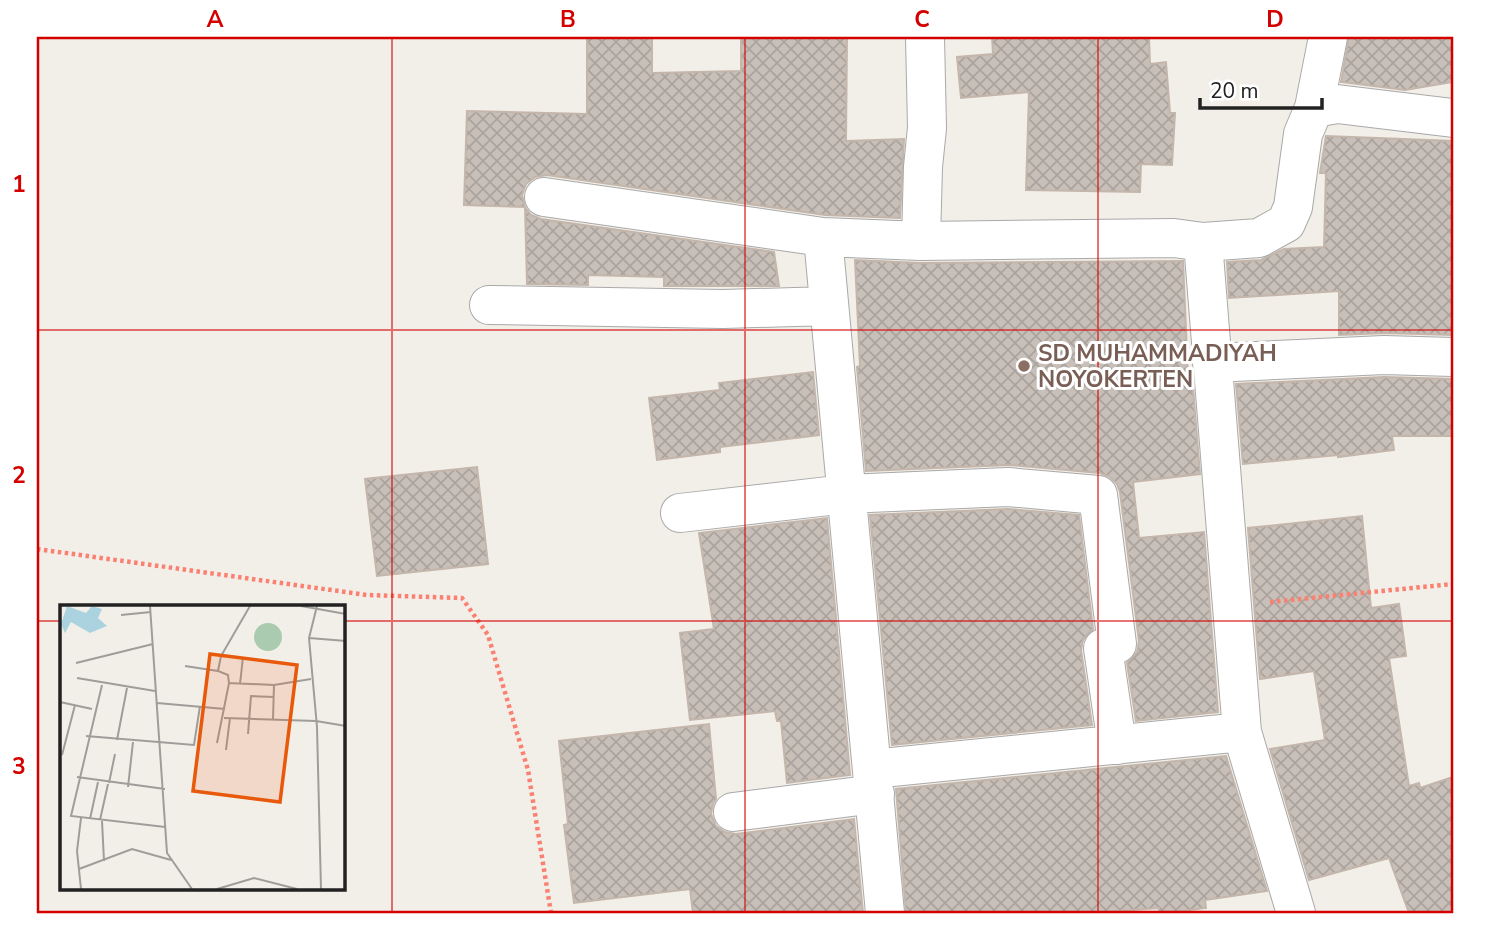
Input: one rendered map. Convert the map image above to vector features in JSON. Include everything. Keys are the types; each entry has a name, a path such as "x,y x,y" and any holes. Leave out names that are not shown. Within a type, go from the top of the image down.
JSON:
{"street":[{"path":"920,241 927,128 925,37"},
{"path":"544,197 823,237 920,241 1174,238 1203,242 1259,238 1286,223 1293,206 1303,134 1314,108 1328,37"},
{"path":"1314,108 1337,103 1453,118"},
{"path":"823,237 885,913"},
{"path":"1203,242 1242,732 1296,913"},
{"path":"489,305 723,309 828,306"},
{"path":"1212,363 1384,355 1453,357"},
{"path":"680,513 846,494 1008,487 1098,495 1116,643 1103,648 1117,745"},
{"path":"733,812 874,782 1117,745 1242,732"}],"path":[{"path":"37,549 368,596 462,598 488,635 528,771 551,913"},
{"path":"1231,606 1453,584"}],"building":[{"path":"587,37 652,37 652,73 741,71 741,37 847,37 846,141 904,139 900,218 825,215 547,175 535,177 526,184 522,195 525,207 464,205 467,111 587,114"},
{"path":"992,37 1149,37 1150,64 1166,62 1170,113 1175,113 1172,165 1141,164 1140,192 1026,190 1029,92 961,98 957,57 993,54"},
{"path":"1349,37 1453,37 1453,82 1405,90 1341,82"},
{"path":"1326,136 1453,141 1453,335 1339,335 1339,291 1229,298 1227,262 1261,260 1284,249 1324,247 1326,173 1320,173"},
{"path":"525,207 531,215 541,219 774,252 779,286 664,286 664,277 588,275 588,285 527,284"},
{"name":"SD MUHAMMADIYAH NOYOKERTEN","path":"855,260 920,263 1183,261 1188,376 1192,375 1200,474 1133,482 1139,538 1204,532 1218,712 1136,721 1127,663 1137,652 1139,641 1120,492 1110,477 1100,473 1010,465 866,471 857,367 860,366"},
{"path":"813,372 819,435 720,447 720,452 657,460 649,398 720,390 719,383"},
{"path":"1384,377 1453,379 1453,436 1392,436 1394,450 1243,464 1236,384"},
{"path":"477,467 488,564 377,576 365,479"},
{"path":"1008,509 1079,515 1093,629 1083,640 1081,650 1092,725 892,745 870,515"},
{"path":"1362,516 1371,608 1399,604 1406,656 1389,658 1409,786 1419,783 1420,788 1453,777 1453,913 1409,913 1389,858 1309,880 1270,749 1325,740 1314,671 1260,679 1248,528"},
{"path":"827,518 850,775 787,783 781,721 777,721 775,711 690,720 680,633 714,629 699,533"},
{"path":"709,724 716,799 711,814 716,826 725,832 736,834 854,819 863,913 693,913 690,889 574,903 564,825 568,824 559,741"},
{"path":"1226,756 1267,891 1205,900 1206,908 1167,913 1159,913 1159,908 1093,913 906,913 896,789"}],"place":[{"name":"SD MUHAMMADIYAH NOYOKERTEN","path":"1024,366"}]}
